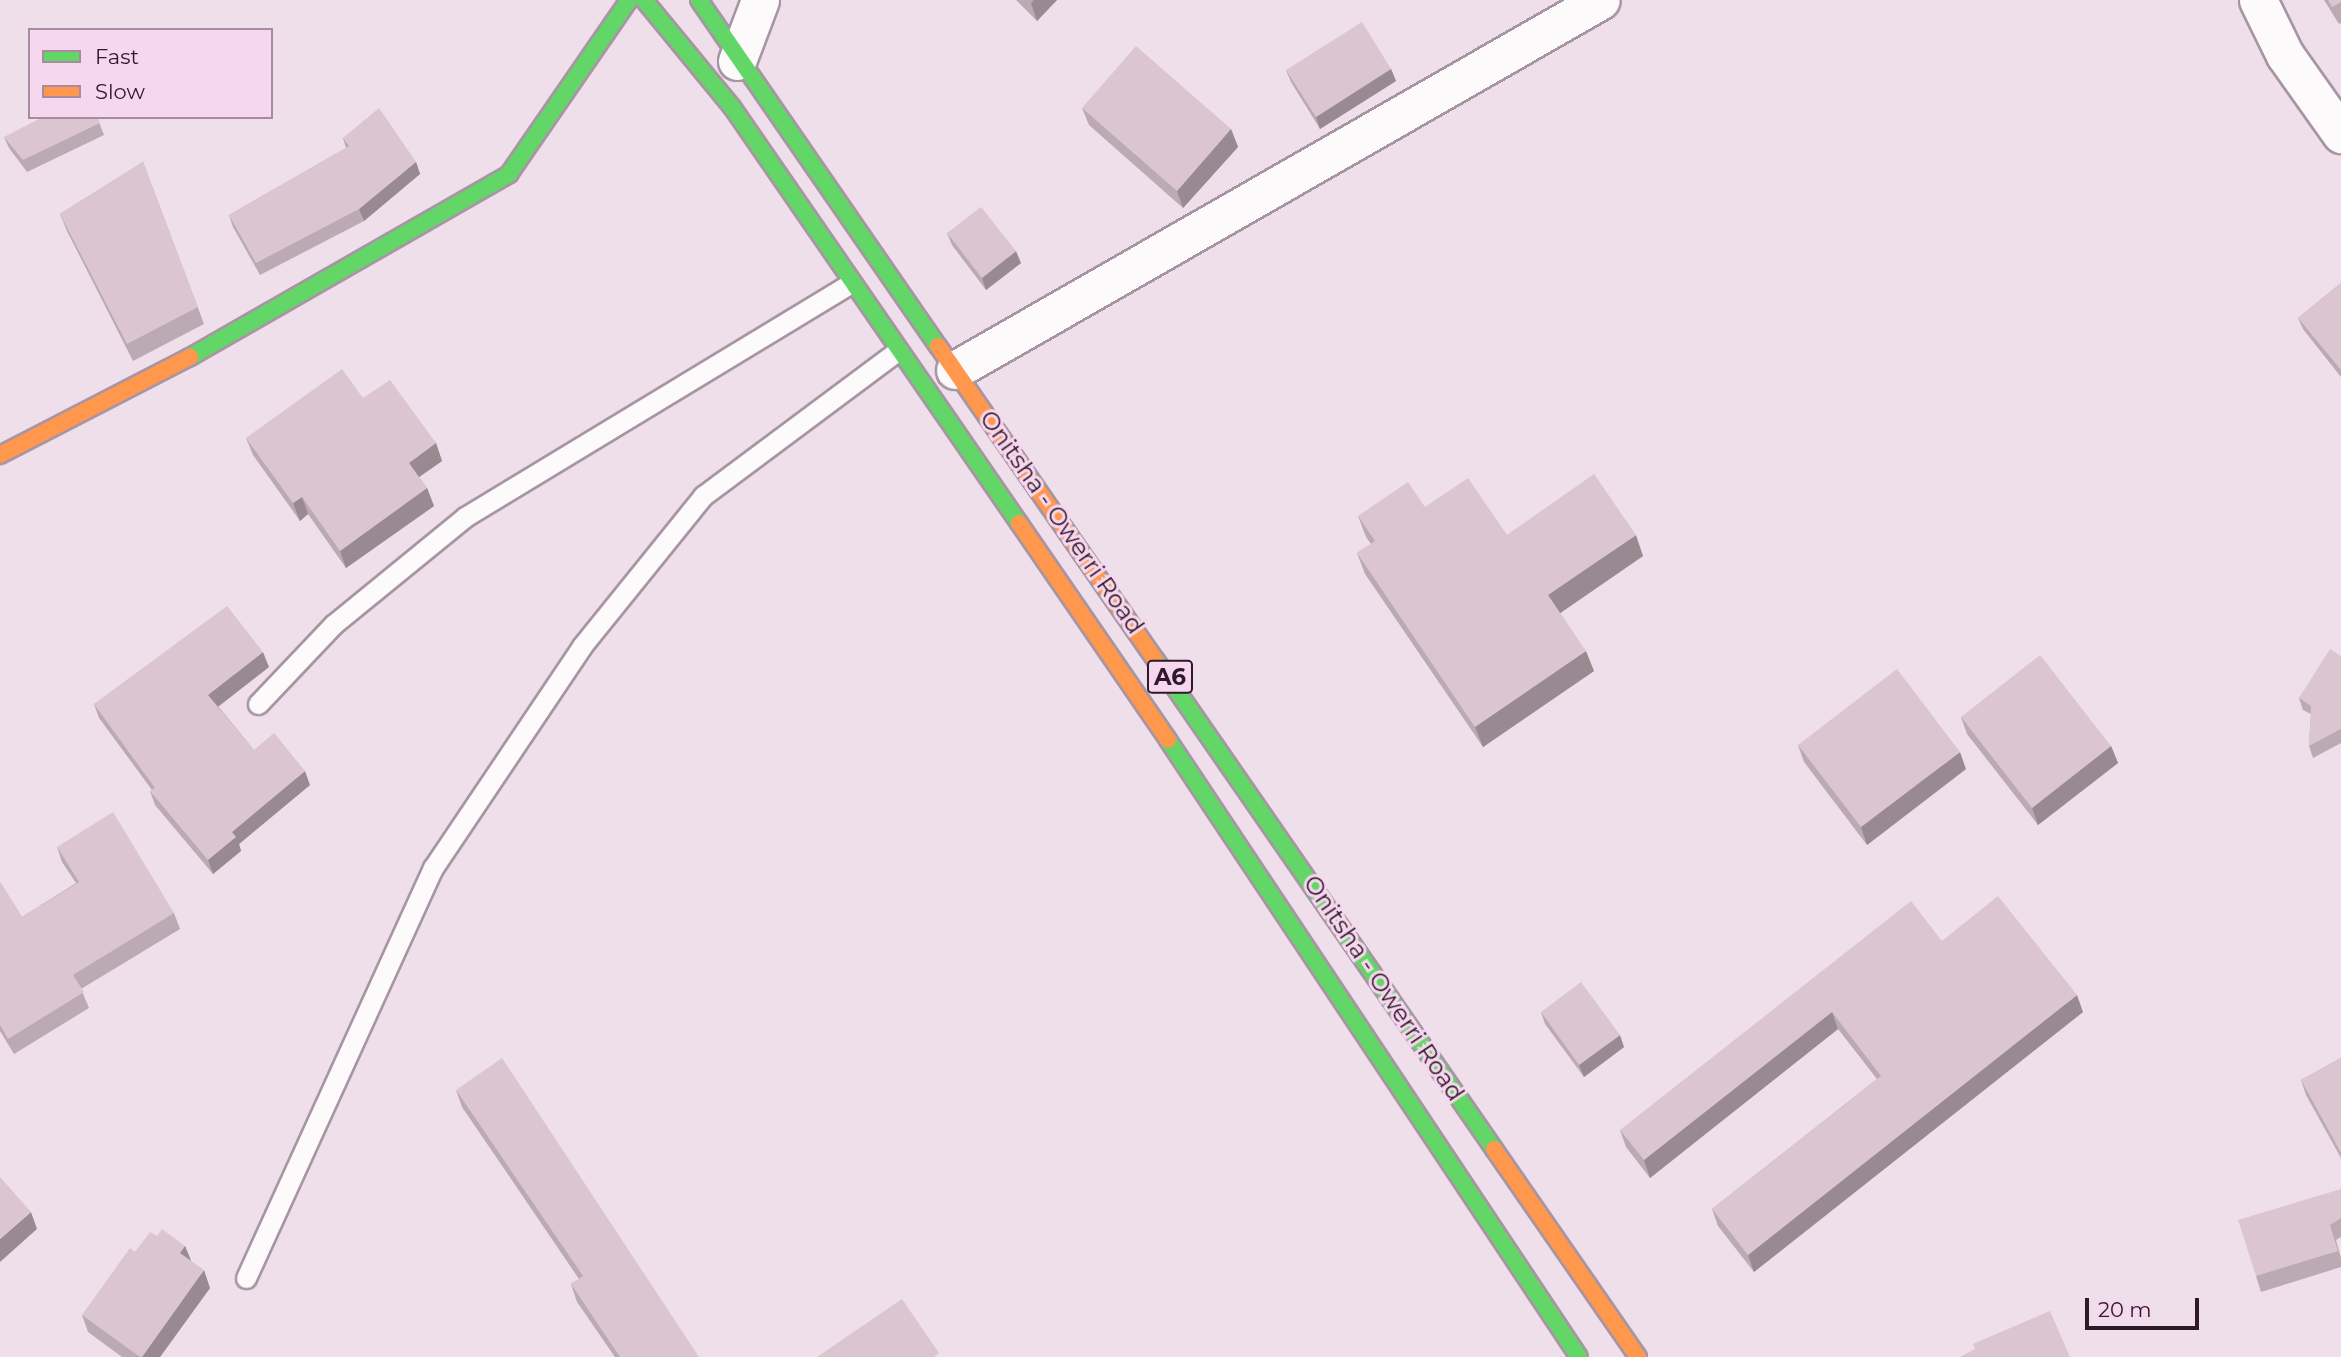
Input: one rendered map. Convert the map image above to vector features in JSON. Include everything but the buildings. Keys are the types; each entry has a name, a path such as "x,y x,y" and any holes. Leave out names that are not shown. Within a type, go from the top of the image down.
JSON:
{"main road":[{"path":"0,455 266,317 509,174 629,0"},
{"name":"Onitsha - Owerri Road","path":"644,0 732,107 895,353 1342,993 1579,1357"},
{"name":"Onitsha - Owerri Road","path":"699,0 737,61 955,370 1638,1357"}],"street":[{"path":"737,61 760,0"},
{"path":"955,370 1601,0"},
{"path":"2258,0 2285,55 2341,134"}],"lane":[{"path":"258,704 334,624 465,517 850,284"},
{"path":"246,1278 433,868 582,646 703,496 895,353"}],"traffic: fast":[{"path":"190,357 509,174 629,0"},
{"path":"644,0 732,107 1019,523"},
{"path":"699,0 938,346"},
{"path":"1155,659 1494,1149"},
{"path":"1168,740 1579,1357"}],"traffic: slow":[{"path":"938,346 1155,659"},
{"path":"0,455 190,357"},
{"path":"1019,523 1168,740"},
{"path":"1494,1149 1638,1357"}]}
